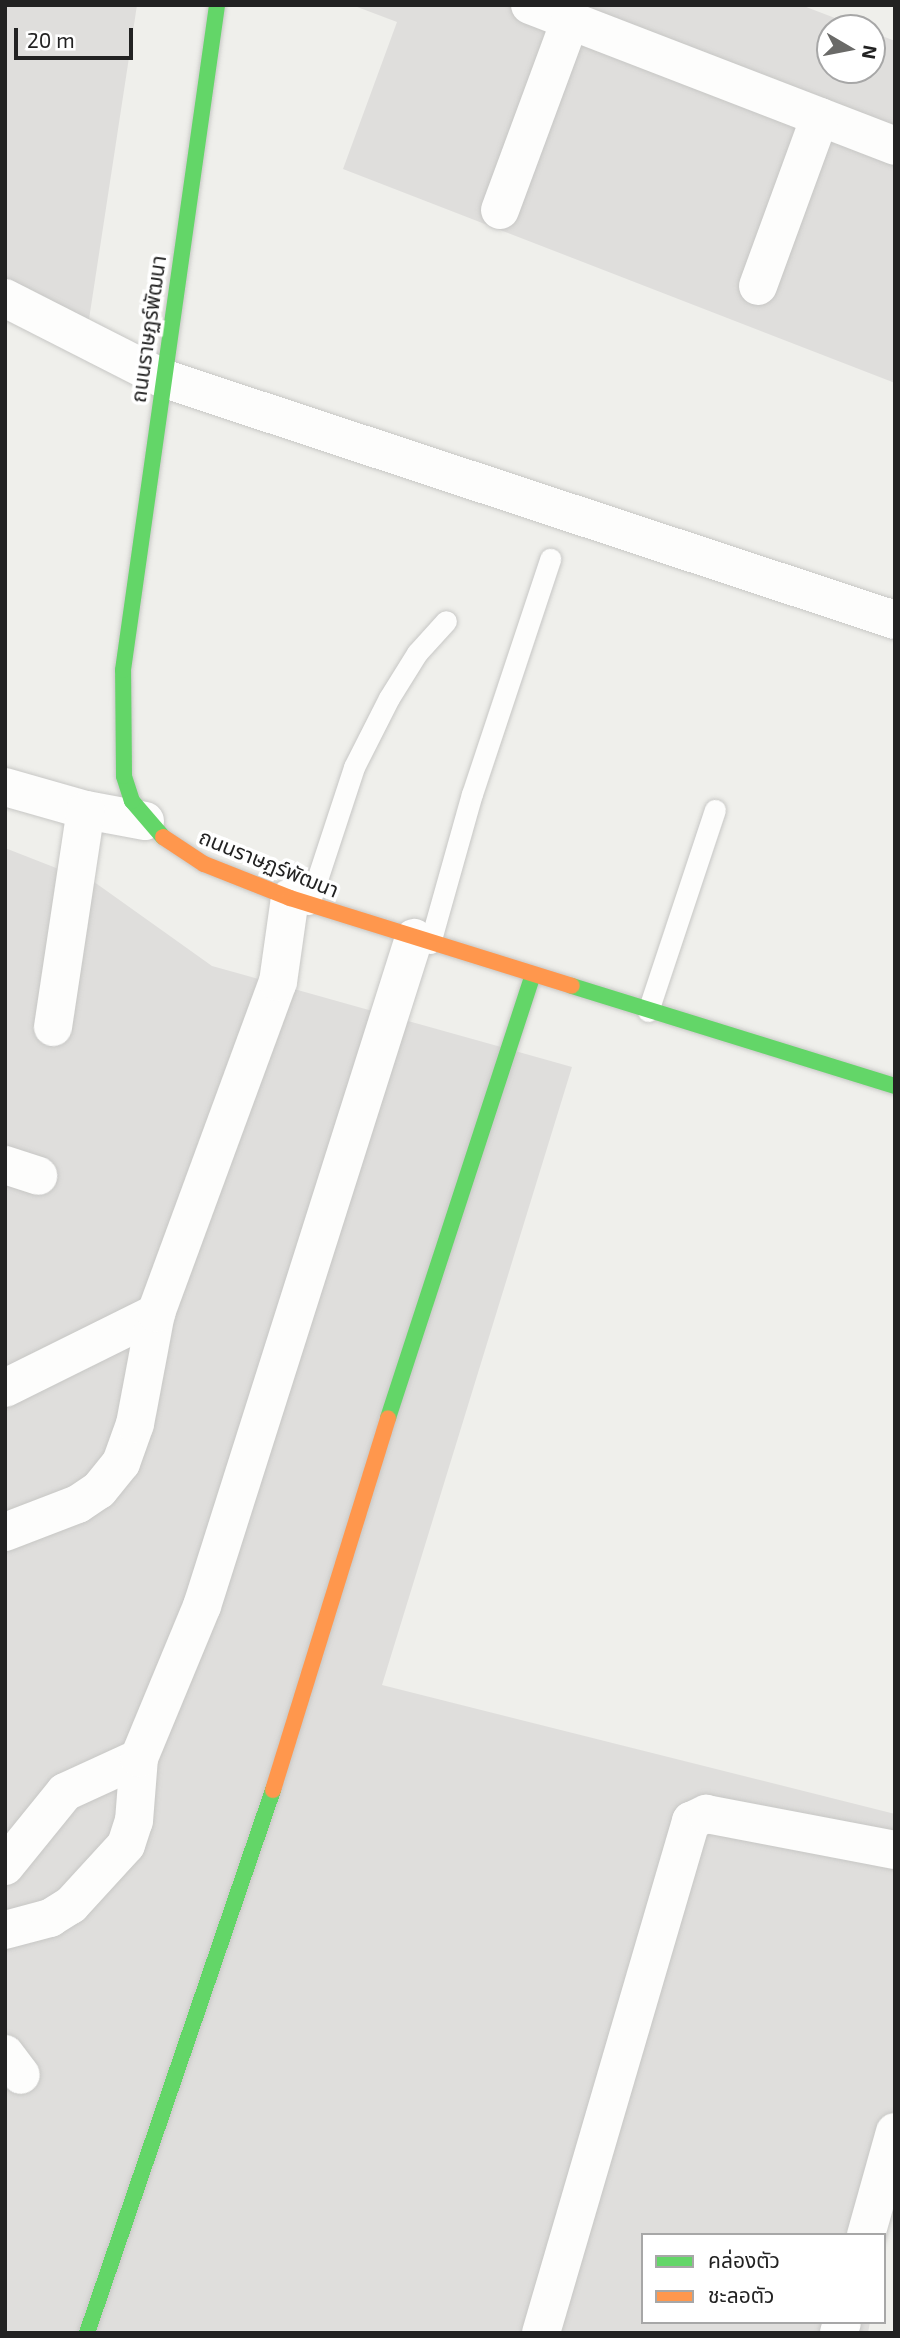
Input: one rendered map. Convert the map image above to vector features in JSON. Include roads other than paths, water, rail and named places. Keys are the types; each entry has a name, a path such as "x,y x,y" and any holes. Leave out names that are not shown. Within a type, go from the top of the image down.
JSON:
{"street":[{"name":"ถนนราษฏร์พัฒนา","path":"217,5 162,378 122,683 124,776 145,821 168,842 204,864 299,901 895,1086"},
{"path":"530,5 895,146"},
{"path":"500,210 570,21"},
{"path":"758,286 820,117"},
{"path":"5,298 162,378 572,517 895,620"},
{"path":"5,787 86,810 145,821"},
{"path":"53,1027 86,810"},
{"path":"5,1532 78,1504 99,1490 121,1463 135,1424 156,1313 278,982 299,901"},
{"path":"5,1930 50,1918 71,1905 126,1845 134,1821 139,1758 202,1606 422,941"},
{"path":"87,2333 256,1844 435,1266 533,975"},
{"path":"5,1388 156,1313"},
{"path":"5,1866 65,1792 139,1758"},
{"path":"541,2333 691,1821 706,1814 895,1850"},
{"path":"867,2233 895,2132"}],"lane":[{"path":"422,941 550,559"},
{"path":"299,901 354,767 389,698 418,653 446,621"},
{"path":"648,1011 715,810"}]}
